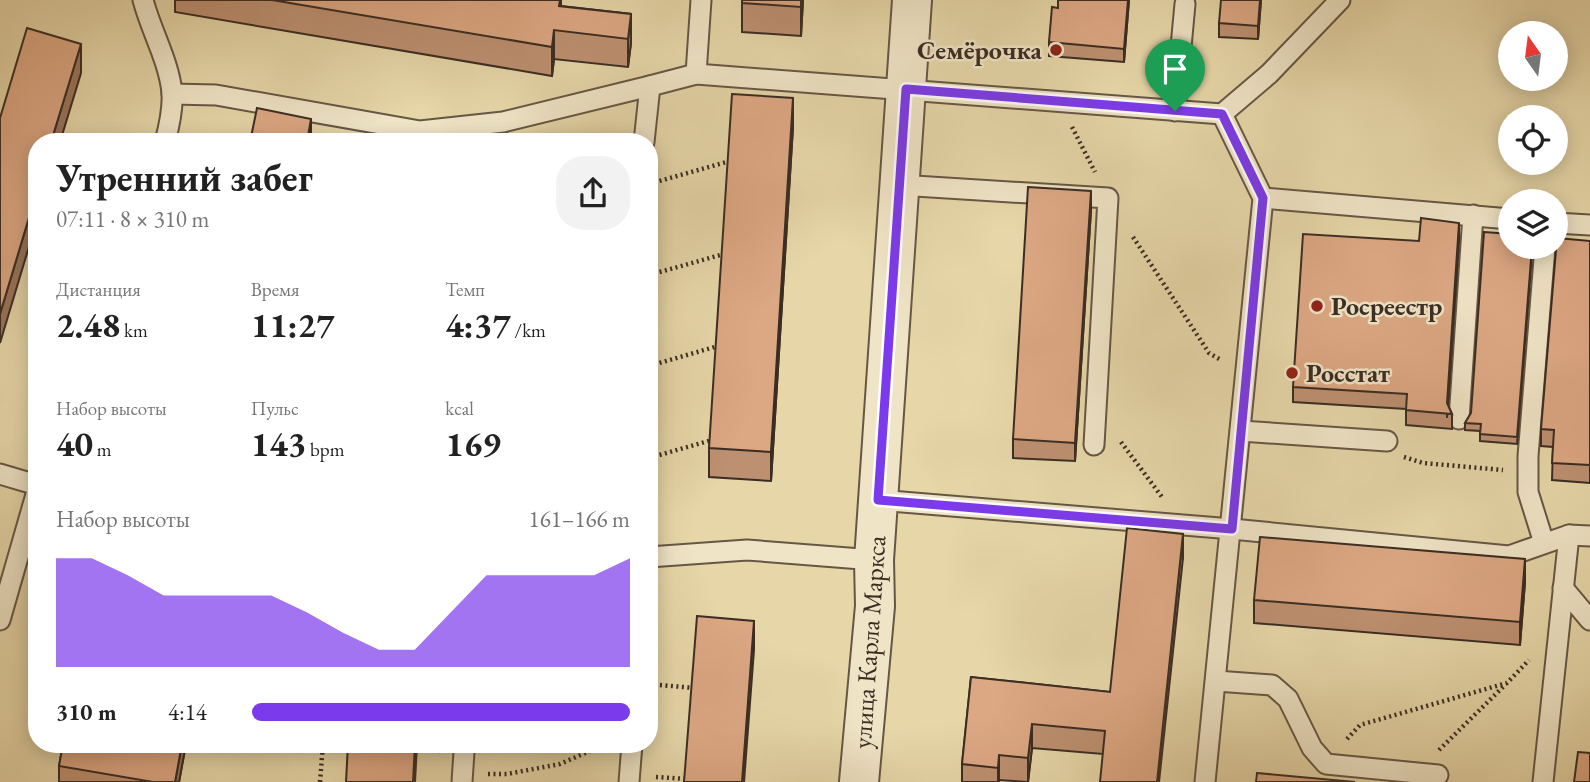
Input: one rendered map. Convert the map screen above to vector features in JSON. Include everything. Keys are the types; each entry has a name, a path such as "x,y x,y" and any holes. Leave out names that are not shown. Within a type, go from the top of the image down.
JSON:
{"street":[{"name":"улица Карла Маркса","path":"859,782 875,606 874,560 912,0"}],"lane":[{"path":"143,0 172,94 168,133"},
{"path":"172,94 216,95 419,131 503,122 696,74 1222,114 1269,74 1340,0"},
{"path":"696,1 696,74"},
{"path":"1175,111 1185,4"},
{"path":"645,133 650,86"},
{"path":"1205,782 1263,198 1222,114"},
{"path":"899,185 1108,198 1094,445"},
{"path":"1263,198 1498,218"},
{"path":"1459,419 1473,215"},
{"path":"1568,223 1590,225"},
{"path":"1544,259 1528,473 1528,492 1544,543"},
{"path":"1241,432 1387,442"},
{"path":"0,474 28,482"},
{"path":"878,500 1183,524 1509,556 1569,535 1590,536"},
{"path":"0,620 28,522"},
{"path":"1543,782 1569,535"},
{"path":"658,556 747,550 874,560"},
{"path":"1563,588 1590,620"},
{"path":"1216,681 1272,685 1288,699 1312,748 1326,764 1437,775"},
{"path":"462,778 464,753"},
{"path":"629,782 631,753"}],"path":[{"path":"1058,102 1108,198 1209,353 1246,374"},
{"path":"658,181 730,161"},
{"path":"658,272 724,254"},
{"path":"658,363 718,346"},
{"path":"1096,408 1183,524"},
{"path":"658,455 712,440"},
{"path":"1387,442 1394,453 1423,463 1477,466 1528,473"},
{"path":"1415,772 1559,629"},
{"path":"1326,764 1360,725 1507,683"},
{"path":"658,685 694,688"},
{"path":"320,782 322,753"},
{"path":"462,778 507,774 560,764 585,753"}],"building":[{"path":"272,0 560,0 559,6 631,14 628,39 554,30 552,47"},
{"path":"742,0 801,0 801,7 742,3"},
{"path":"1058,0 1128,0 1124,49 1049,42 1052,7 1058,8"},
{"path":"1221,0 1260,0 1258,26 1219,23"},
{"path":"27,28 81,44 54,133 28,133 28,221 0,314 0,118"},
{"path":"732,94 793,98 771,452 709,448"},
{"path":"257,108 311,119 309,133 252,133"},
{"path":"1028,187 1091,191 1075,443 1013,439"},
{"path":"1421,218 1459,223 1447,403 1452,414 1406,410 1407,394 1293,387 1303,234 1419,241"},
{"path":"1484,232 1498,233 1498,259 1531,259 1517,437 1480,434 1481,424 1465,423 1471,413"},
{"path":"1568,239 1590,241 1590,465 1552,463 1554,430 1541,429 1555,259 1568,259"},
{"path":"1127,528 1183,534 1157,782 1100,782 1105,731 1032,724 1028,758 999,755 998,768 962,764 971,677 1110,692"},
{"path":"1260,537 1525,559 1520,622 1254,600"},
{"path":"697,616 754,621 742,782 684,782"},
{"path":"1578,752 1590,753 1590,782 1574,782"},
{"path":"61,753 180,753 175,782 153,782 59,766"},
{"path":"348,753 415,753 413,782 346,782"},
{"path":"1257,773 1355,782 1256,782"}],"place":[{"name":"Семёрочка","path":"1056,50"},
{"name":"Росреестр","path":"1317,306"},
{"name":"Росстат","path":"1292,373"}],"route":[{"path":"906,89 1175,111 1222,114 1263,198 1232,529 878,500 906,89"}]}
